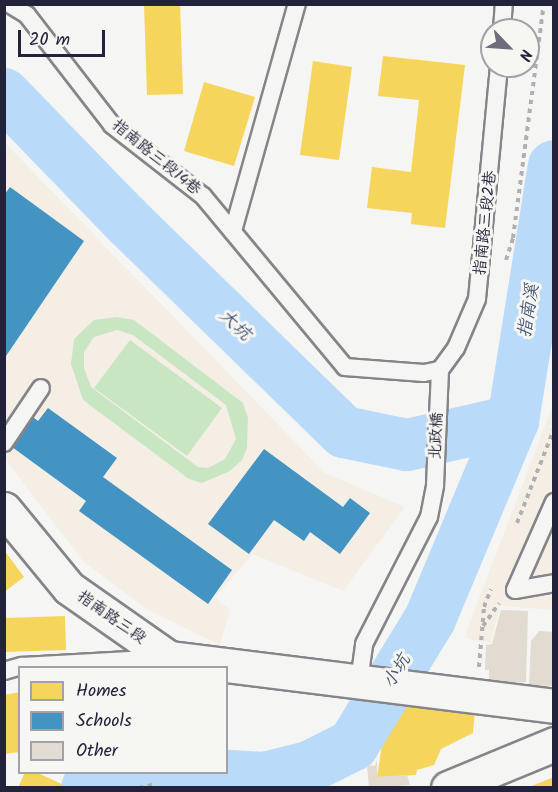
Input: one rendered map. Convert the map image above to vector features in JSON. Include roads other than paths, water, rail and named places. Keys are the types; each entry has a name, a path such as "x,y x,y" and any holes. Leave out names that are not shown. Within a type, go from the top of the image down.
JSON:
{"street":[{"name":"指南路三段","path":"4,508 69,588 169,658 554,706"},
{"path":"448,788 554,744"}],"lane":[{"name":"指南路三段14巷","path":"9,4 27,15 112,125 203,196 345,367 424,373 441,370"},
{"path":"233,231 297,4"},
{"name":"指南路三段2巷","path":"441,370 456,348 477,299 498,78"},
{"name":"北政橋","path":"370,682 364,644 429,517 435,485 441,370"},
{"path":"4,443 41,388"},
{"path":"554,502 515,590 554,584"},
{"path":"22,666 169,658"}],"waterway":[{"name":"大坑","path":"4,94 124,218 344,432 407,445 513,421"},
{"name":"小坑","path":"201,774 264,778 309,767 353,745 430,619 513,421 554,166"},
{"name":"小坑","path":"87,788 91,780 126,774"}],"water label":[{"name":"指南溪","path":"530,311"}]}
